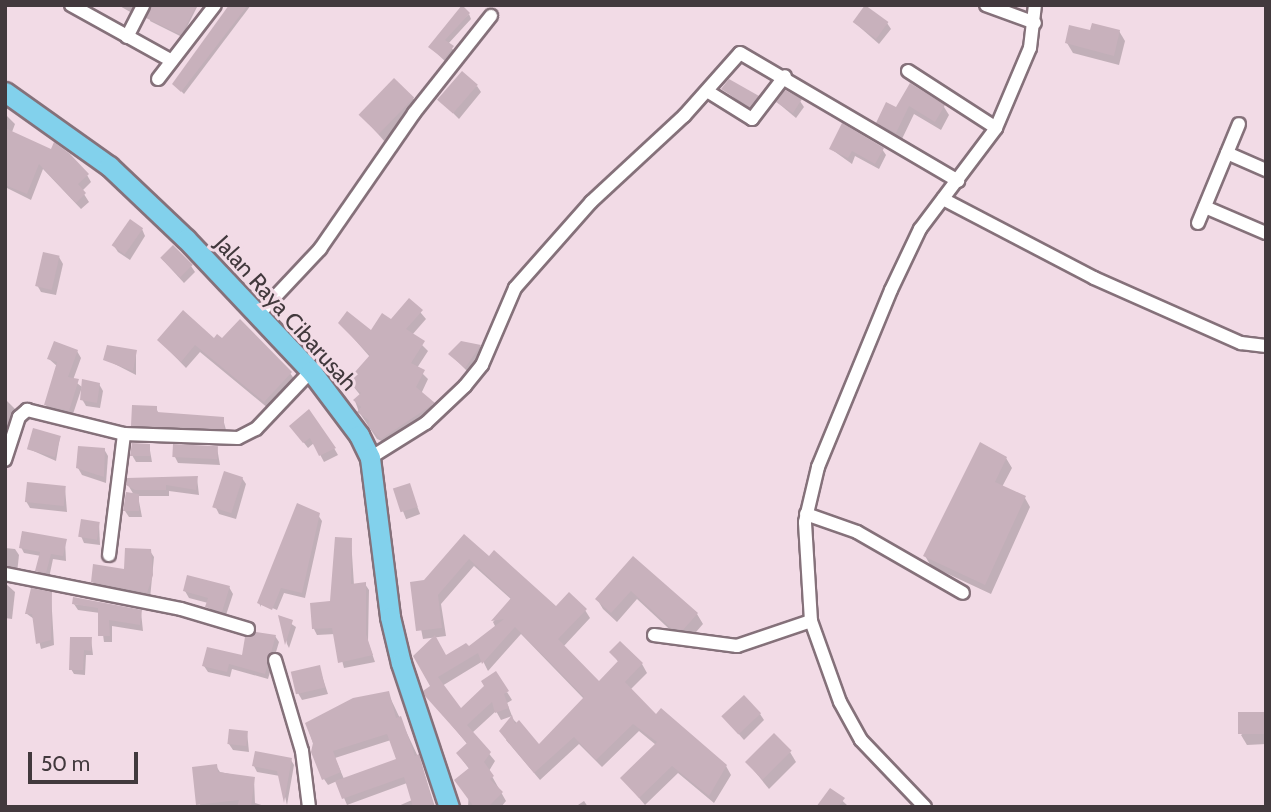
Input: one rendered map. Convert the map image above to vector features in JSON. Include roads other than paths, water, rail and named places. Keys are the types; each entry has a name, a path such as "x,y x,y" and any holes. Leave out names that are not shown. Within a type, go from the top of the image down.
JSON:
{"main road":[{"name":"Jalan Raya Cibarusah","path":"5,92 109,166 311,371 359,435 370,458 390,617 416,716 449,807"}],"street":[{"path":"127,37 143,5"},
{"path":"158,79 215,5"},
{"path":"986,5 1013,18 1034,23"},
{"path":"925,807 861,740 840,702 808,622 804,559 806,514 818,467 891,290 920,229 994,126 1030,48 1035,5"},
{"path":"75,7 172,61"},
{"path":"258,316 320,249 406,124 491,16"},
{"path":"370,458 426,423 465,386 482,365 515,288 592,202 707,91 742,52 955,180"},
{"path":"908,71 975,117 994,126"},
{"path":"707,91 752,119 785,76"},
{"path":"1198,223 1239,124"},
{"path":"1227,153 1266,170"},
{"path":"943,199 1094,278 1241,342 1266,346"},
{"path":"1205,207 1266,233"},
{"path":"5,460 19,417 27,411 124,434 238,438 256,429 311,371"},
{"path":"109,555 124,434"},
{"path":"806,514 857,532 963,593"},
{"path":"5,574 181,609 248,629"},
{"path":"654,635 737,646 808,622"},
{"path":"275,660 302,751 309,807"}]}
